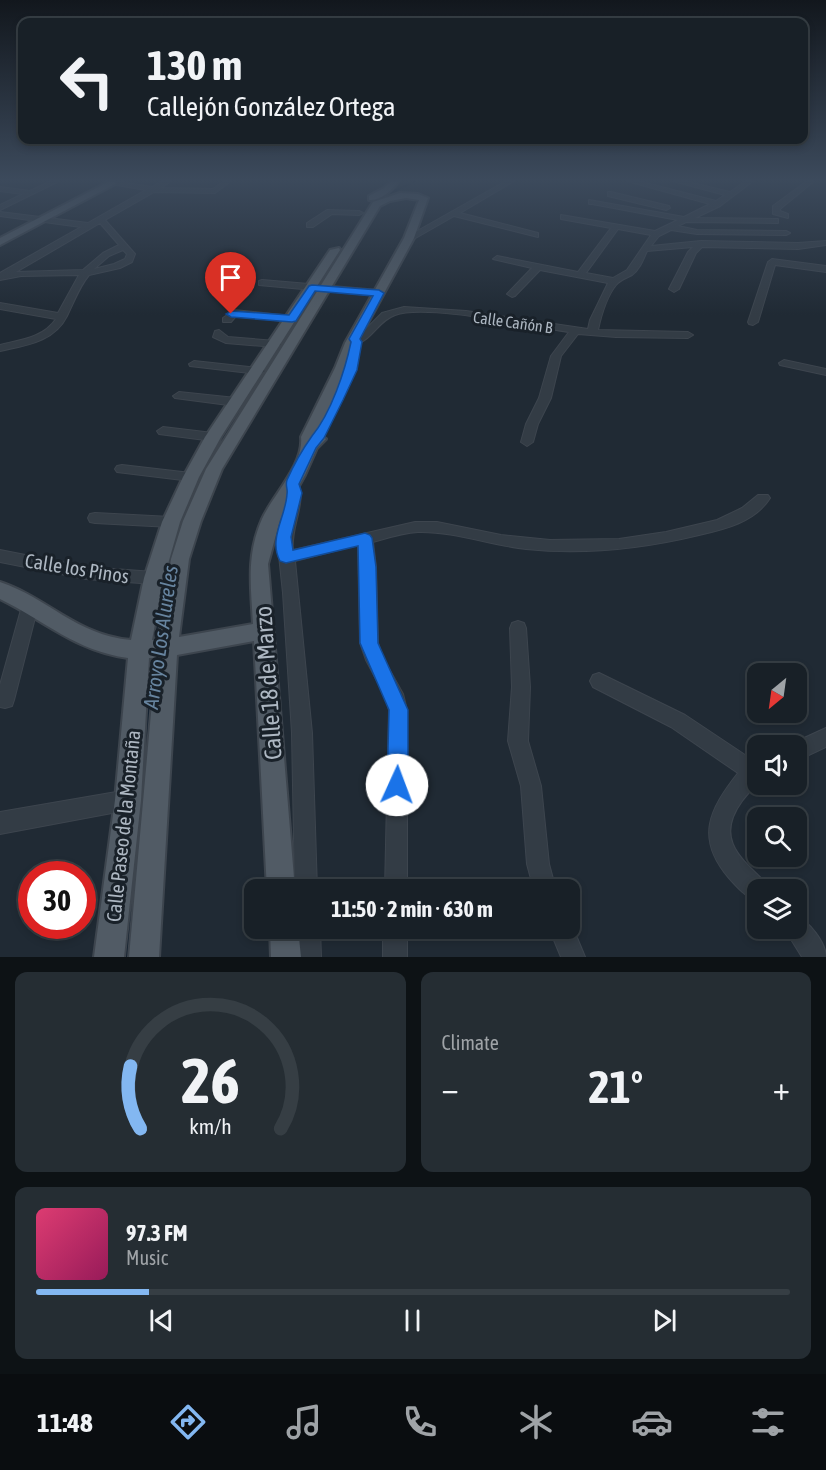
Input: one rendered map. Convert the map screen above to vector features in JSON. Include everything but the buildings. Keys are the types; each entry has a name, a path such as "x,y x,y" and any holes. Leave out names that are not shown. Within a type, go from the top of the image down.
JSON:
{"main road":[{"path":"0,236 24,226"},
{"path":"0,242 28,226"},
{"name":"Calle Paseo de la Montaña","path":"109,957 128,800 154,649 192,521 214,469 352,226"},
{"name":"Calle 18 de Marzo","path":"318,289 363,226"},
{"name":"Calle 18 de Marzo","path":"280,879 259,564 271,520 310,446 318,438 338,400 351,370 354,341 414,226"},
{"name":"Calle Paseo de la Montaña","path":"144,957 154,649 154,578 171,522 191,477 213,437 292,319 318,289"},
{"path":"0,590 89,640 117,648 154,649 262,631"},
{"path":"285,939 286,957"}],"street":[{"path":"1,276 88,226"},
{"path":"1,276 86,271 111,268 126,262 131,257 125,246 106,226"},
{"path":"409,238 430,226"},
{"path":"500,226 535,235"},
{"path":"581,274 616,226 656,234"},
{"path":"593,332 604,297 614,281 637,265 644,249 656,234 672,226"},
{"path":"669,227 697,232 786,233"},
{"path":"644,249 701,243 798,246 826,243"},
{"path":"674,289 692,252 701,243"},
{"path":"0,348 38,338 52,330 62,317 74,290 92,263 109,252 125,246"},
{"path":"497,259 614,281"},
{"path":"753,322 772,262 826,269"},
{"path":"512,294 539,266"},
{"path":"262,283 379,293"},
{"path":"0,306 62,317"},
{"name":"Calle Cañón B","path":"354,341 386,314 404,310 454,314 574,331 688,335"},
{"path":"227,320 234,313 292,319"},
{"path":"527,442 532,424 545,398 556,356 574,331"},
{"path":"220,336 276,344"},
{"path":"784,363 826,372"},
{"path":"194,364 258,371"},
{"path":"179,396 236,402"},
{"path":"163,430 213,437"},
{"path":"122,470 191,477"},
{"name":"Calle 18 de Marzo","path":"292,484 295,493 284,537 292,603 302,734 306,879"},
{"path":"286,557 417,527 463,532 498,540 543,546 575,548 652,542 743,517 763,498"},
{"path":"95,518 171,522"},
{"path":"365,538 368,567 369,643 398,710 396,879"},
{"name":"Calle los Pinos","path":"0,556 86,573 154,578"},
{"path":"5,700 30,606"},
{"path":"518,628 521,687 518,741 531,786 538,864 542,879"},
{"path":"599,681 678,722 747,765"},
{"path":"807,746 826,737"},
{"path":"747,781 720,819 719,834 722,851 747,879"},
{"path":"0,823 128,800"},
{"path":"308,939 309,957"},
{"path":"395,939 395,957"},
{"path":"566,939 573,957"},
{"path":"804,939 816,957"}],"waterway":[{"name":"Arroyo Los Alureles","path":"329,270 358,226"},
{"name":"Arroyo Los Alureles","path":"256,384 330,269"},
{"name":"Arroyo Los Alureles","path":"179,530 204,469 257,382"},
{"name":"Arroyo Los Alureles","path":"157,643 166,570 179,528"},
{"name":"Arroyo Los Alureles","path":"149,717 155,653"},
{"name":"Arroyo Los Alureles","path":"128,957 149,716"}],"route":[{"path":"231,314 292,319 312,288 379,293 354,339 357,342 351,370 338,400 318,438 310,446 292,484 295,493 284,537 286,557 365,538 368,567 369,643 375,660 394,694 398,710 400,731 397,785"}]}
